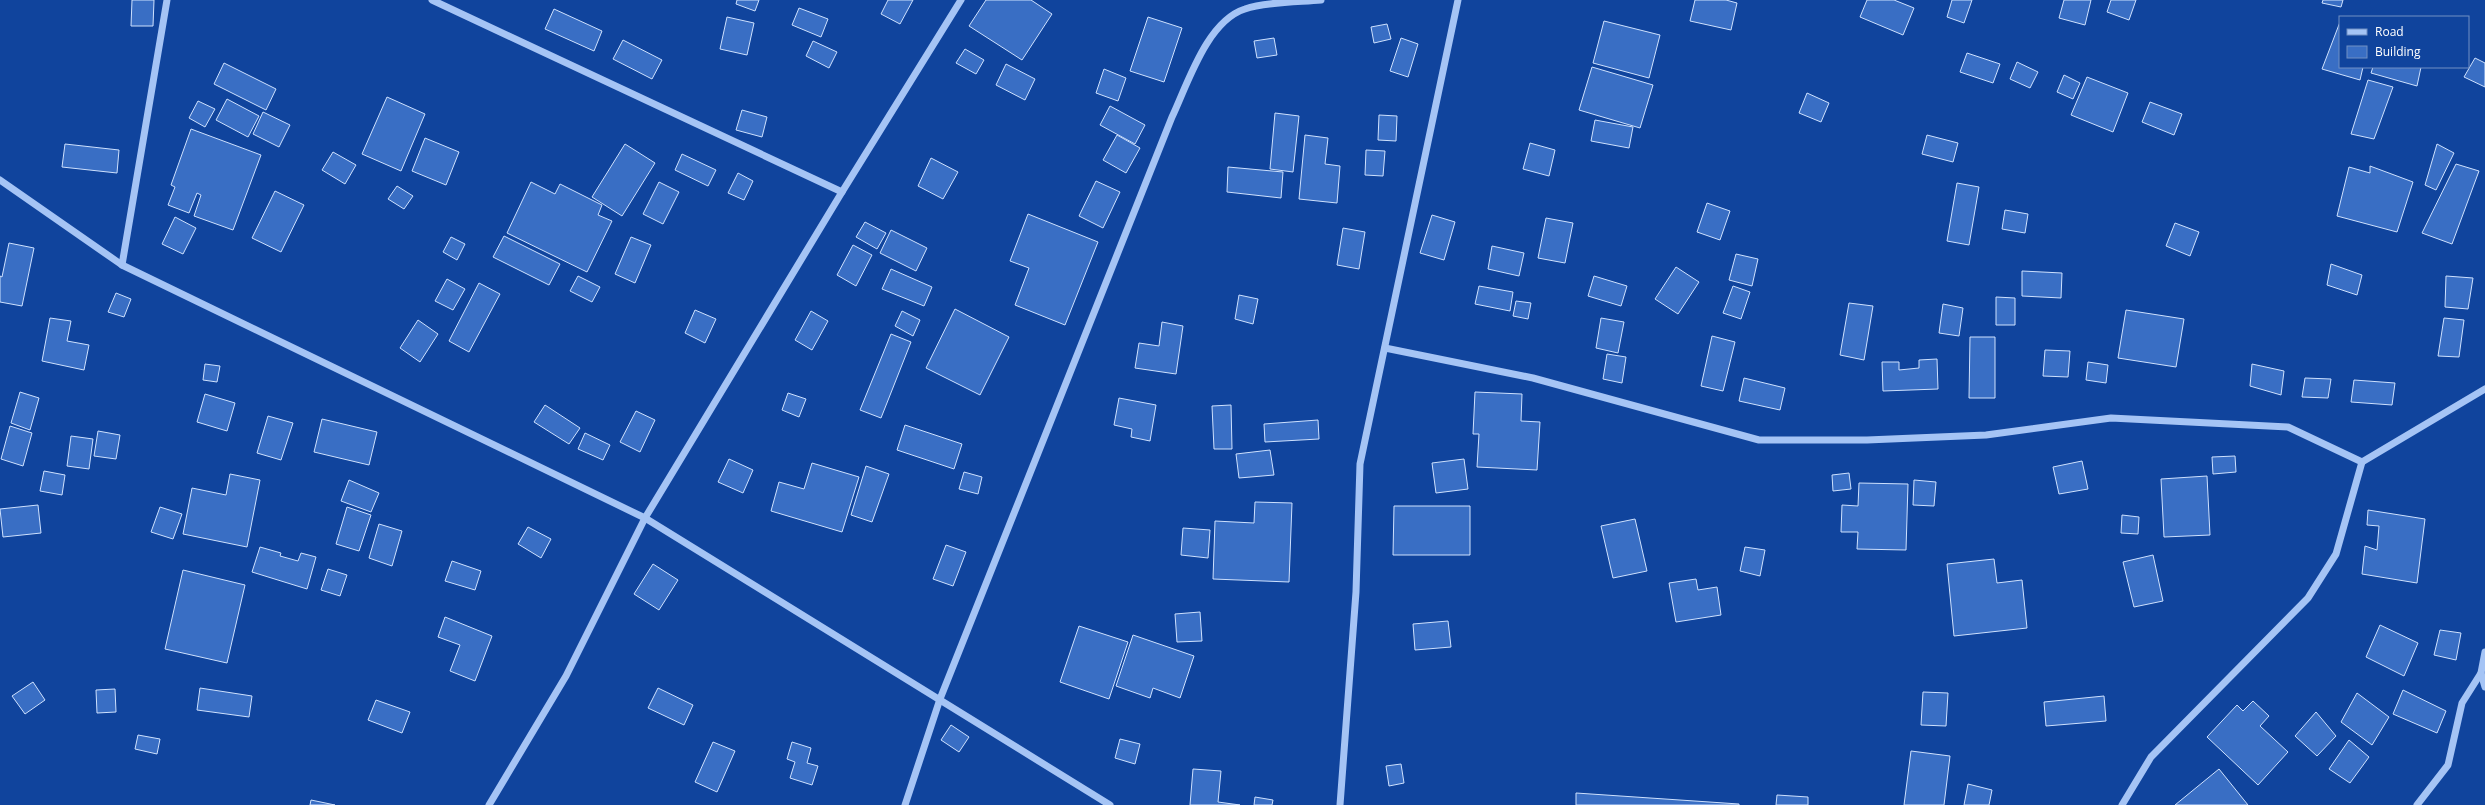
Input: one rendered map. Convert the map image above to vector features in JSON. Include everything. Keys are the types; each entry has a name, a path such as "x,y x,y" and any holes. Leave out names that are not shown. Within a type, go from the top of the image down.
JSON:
{"street":[{"path":"122,265 167,0"},
{"path":"432,0 842,192"},
{"path":"489,805 566,676 645,518 842,192 961,0"},
{"path":"906,805 940,699 1172,117 1212,34 1228,17 1245,8 1321,0"},
{"path":"1340,805 1356,592 1360,464 1458,0"},
{"path":"0,180 122,265 645,518 1110,805"},
{"path":"1385,348 1533,378 1759,440 1867,440 1986,435 2111,418 2288,427 2362,462"},
{"path":"2122,805 2151,757 2308,598 2336,554 2362,462 2485,389"},
{"path":"2417,805 2448,765 2462,703 2481,673 2485,652"},
{"path":"2481,673 2485,687"}],"building":[{"path":"132,0 154,0 153,26 131,26"},
{"path":"737,0 759,0 755,11 736,4"},
{"path":"888,0 913,0 900,24 881,14"},
{"path":"986,0 1031,0 1052,14 1022,60 969,26"},
{"path":"1695,0 1726,0 1737,3 1731,30 1690,21"},
{"path":"1867,0 1894,0 1914,8 1903,35 1860,17"},
{"path":"1952,0 1972,0 1964,23 1947,17"},
{"path":"2064,0 2091,0 2085,25 2059,18"},
{"path":"2111,0 2136,0 2129,20 2107,12"},
{"path":"2323,0 2343,0 2341,7 2322,3"},
{"path":"799,8 828,19 821,37 792,25"},
{"path":"554,9 602,31 594,51 545,29"},
{"path":"727,17 754,23 747,55 720,49"},
{"path":"1148,17 1182,28 1164,82 1130,71"},
{"path":"1604,21 1660,35 1649,78 1593,63"},
{"path":"1387,24 1391,39 1374,43 1371,27"},
{"path":"2339,25 2339,68 2363,68 2360,80 2322,69"},
{"path":"1274,38 1277,55 1257,58 1254,41"},
{"path":"1401,38 1418,44 1408,77 1390,71"},
{"path":"623,40 662,60 652,79 613,59"},
{"path":"813,41 837,52 829,68 806,56"},
{"path":"965,49 984,60 976,74 956,63"},
{"path":"1967,53 2000,64 1993,83 1960,72"},
{"path":"2475,58 2485,63 2485,87 2464,77"},
{"path":"2017,62 2038,72 2030,88 2010,79"},
{"path":"224,63 276,89 266,110 214,84"},
{"path":"1006,64 1035,79 1025,100 996,85"},
{"path":"1592,67 1653,85 1640,128 1579,110"},
{"path":"2373,68 2421,68 2417,86 2371,73"},
{"path":"1104,69 1126,78 1118,101 1096,93"},
{"path":"2064,75 2080,83 2073,99 2057,92"},
{"path":"2087,77 2128,93 2113,132 2071,115"},
{"path":"2368,80 2393,87 2374,139 2351,134"},
{"path":"1807,93 1829,103 1821,122 1799,113"},
{"path":"387,97 425,114 401,171 362,154"},
{"path":"227,99 259,116 248,137 216,120"},
{"path":"198,101 215,109 205,127 189,118"},
{"path":"2150,102 2182,114 2174,135 2142,122"},
{"path":"1110,106 1145,125 1135,144 1100,125"},
{"path":"742,110 767,117 762,137 736,130"},
{"path":"263,112 290,125 279,147 253,134"},
{"path":"1275,113 1299,116 1293,172 1270,169"},
{"path":"1379,115 1397,116 1396,141 1378,140"},
{"path":"1595,120 1633,127 1629,148 1591,141"},
{"path":"191,129 261,155 233,230 194,216 201,195 197,193 189,213 168,205 175,187 171,185"},
{"path":"1117,135 1140,148 1126,173 1103,160"},
{"path":"1305,135 1328,138 1325,164 1340,166 1337,203 1299,199"},
{"path":"1927,135 1958,143 1953,162 1922,154"},
{"path":"425,138 459,152 446,185 412,171"},
{"path":"1530,143 1555,150 1549,176 1523,169"},
{"path":"65,144 119,150 117,173 62,167"},
{"path":"625,144 655,163 622,216 592,197"},
{"path":"2437,144 2454,153 2436,190 2425,185"},
{"path":"1366,150 1385,151 1383,176 1365,175"},
{"path":"333,152 356,165 345,184 322,170"},
{"path":"682,154 716,170 708,186 675,170"},
{"path":"931,158 958,172 943,199 918,186"},
{"path":"2456,164 2479,171 2452,244 2422,233"},
{"path":"2370,166 2413,182 2397,232 2337,216 2349,167 2370,173"},
{"path":"1228,167 1283,172 1281,198 1227,192"},
{"path":"738,173 753,181 744,200 728,193"},
{"path":"1096,181 1120,192 1103,228 1079,216"},
{"path":"531,182 555,194 560,184 602,205 598,215 612,221 587,272 507,233"},
{"path":"659,182 679,192 663,224 643,214"},
{"path":"1957,183 1979,187 1969,245 1947,241"},
{"path":"397,186 413,196 404,209 388,199"},
{"path":"275,191 304,205 281,252 252,238"},
{"path":"1707,203 1730,211 1720,240 1697,232"},
{"path":"2005,210 2028,214 2025,233 2002,229"},
{"path":"1028,214 1098,242 1065,325 1015,305 1029,268 1010,261"},
{"path":"1432,215 1455,222 1444,260 1420,253"},
{"path":"175,217 196,228 183,254 162,244"},
{"path":"1546,218 1573,223 1565,263 1538,258"},
{"path":"865,222 886,233 877,249 856,237"},
{"path":"2175,223 2199,232 2190,256 2166,246"},
{"path":"1343,228 1365,232 1359,269 1337,265"},
{"path":"891,230 927,248 916,271 880,253"},
{"path":"504,236 560,264 549,285 493,257"},
{"path":"451,237 465,244 457,260 443,252"},
{"path":"631,237 651,245 635,283 615,274"},
{"path":"9,243 34,248 22,306 0,302 0,276 2,277"},
{"path":"853,245 872,255 856,286 837,275"},
{"path":"1492,246 1524,253 1519,276 1488,269"},
{"path":"1736,254 1758,259 1752,286 1729,280"},
{"path":"2331,264 2362,275 2357,295 2327,285"},
{"path":"1676,267 1699,282 1678,314 1655,299"},
{"path":"891,269 932,287 924,306 882,289"},
{"path":"2022,271 2062,273 2061,298 2022,296"},
{"path":"578,276 600,287 592,302 570,291"},
{"path":"1594,276 1627,286 1621,306 1588,296"},
{"path":"2446,276 2473,278 2468,309 2445,307"},
{"path":"447,279 465,289 453,310 435,301"},
{"path":"479,283 500,294 469,352 449,341"},
{"path":"1479,286 1513,292 1510,311 1475,304"},
{"path":"1733,286 1750,292 1741,319 1723,313"},
{"path":"116,293 131,299 124,317 108,312"},
{"path":"1239,295 1258,299 1253,324 1235,319"},
{"path":"1996,297 2015,298 2015,325 1996,325"},
{"path":"1516,301 1531,303 1528,319 1513,316"},
{"path":"1849,303 1873,306 1864,360 1840,355"},
{"path":"1943,304 1963,308 1959,336 1939,333"},
{"path":"955,309 1009,337 980,395 926,368"},
{"path":"695,310 716,319 705,343 685,333"},
{"path":"2126,310 2184,319 2176,367 2118,358"},
{"path":"811,311 828,321 812,350 795,340"},
{"path":"902,311 920,320 913,336 895,326"},
{"path":"50,318 71,321 67,341 89,345 84,370 42,361"},
{"path":"1601,318 1624,322 1618,353 1596,348"},
{"path":"2444,318 2464,320 2459,357 2438,356"},
{"path":"418,320 438,334 420,362 400,348"},
{"path":"1162,322 1183,326 1176,374 1135,368 1139,343 1159,346"},
{"path":"891,334 911,342 881,418 860,410"},
{"path":"1712,336 1735,342 1723,391 1701,386"},
{"path":"1970,337 1995,337 1995,398 1969,398"},
{"path":"2045,350 2070,351 2068,377 2043,376"},
{"path":"1607,354 1626,357 1622,383 1603,379"},
{"path":"1937,359 1938,389 1883,391 1882,362 1899,362 1899,370 1919,368 1919,360"},
{"path":"2088,362 2108,365 2106,383 2086,380"},
{"path":"205,364 220,366 217,382 203,380"},
{"path":"2252,364 2284,371 2281,395 2250,386"},
{"path":"1744,378 1785,388 1780,410 1739,401"},
{"path":"2305,378 2331,379 2328,398 2302,397"},
{"path":"2354,380 2395,383 2392,405 2351,402"},
{"path":"20,392 39,398 30,430 11,423"},
{"path":"1475,392 1522,394 1521,421 1540,422 1537,470 1477,467 1479,434 1473,434"},
{"path":"788,393 806,399 799,417 782,410"},
{"path":"205,394 235,403 227,431 197,422"},
{"path":"1119,398 1156,405 1150,441 1131,437 1132,429 1114,425"},
{"path":"545,405 580,428 569,444 534,422"},
{"path":"1231,405 1232,449 1214,449 1212,406"},
{"path":"636,411 655,420 640,452 620,442"},
{"path":"268,416 293,423 281,460 257,453"},
{"path":"322,419 377,432 369,465 314,452"},
{"path":"1318,420 1319,439 1265,442 1264,424"},
{"path":"905,425 962,444 954,469 897,450"},
{"path":"10,426 32,433 23,466 1,459"},
{"path":"98,431 120,435 116,459 94,456"},
{"path":"585,433 610,445 603,460 578,449"},
{"path":"71,436 93,439 89,469 67,466"},
{"path":"1270,450 1274,475 1239,478 1236,454"},
{"path":"2235,456 2236,472 2213,474 2212,457"},
{"path":"729,459 753,470 743,493 718,482"},
{"path":"1464,459 1468,489 1436,493 1432,463"},
{"path":"2082,461 2088,489 2059,494 2053,467"},
{"path":"812,463 859,477 842,532 771,511 779,482 804,489"},
{"path":"866,466 889,474 872,522 851,515"},
{"path":"44,471 65,475 62,495 40,491"},
{"path":"964,472 982,477 978,494 959,489"},
{"path":"1849,473 1851,489 1833,491 1832,475"},
{"path":"230,474 260,480 247,547 183,534 192,488 226,495"},
{"path":"2207,476 2210,535 2164,537 2161,479"},
{"path":"349,480 379,493 371,512 341,501"},
{"path":"1914,480 1936,482 1934,506 1913,505"},
{"path":"1859,483 1908,484 1906,550 1857,549 1858,532 1841,532 1842,505 1858,506"},
{"path":"1255,502 1292,503 1289,582 1213,579 1215,521 1254,523"},
{"path":"38,505 41,533 3,537 0,509"},
{"path":"1394,506 1470,506 1470,555 1393,555"},
{"path":"160,507 182,514 173,539 151,532"},
{"path":"347,507 371,515 359,551 336,544"},
{"path":"2368,510 2425,519 2417,583 2362,574 2365,546 2377,550 2379,526 2367,525"},
{"path":"2122,515 2139,517 2138,534 2121,533"},
{"path":"1635,519 1647,571 1613,578 1601,526"},
{"path":"379,524 402,531 392,566 369,558"},
{"path":"528,527 551,539 541,558 518,544"},
{"path":"1183,528 1210,530 1208,558 1181,555"},
{"path":"946,545 966,552 953,586 933,579"},
{"path":"260,547 281,553 280,556 298,561 301,553 316,557 307,589 252,572"},
{"path":"1745,547 1765,550 1760,576 1740,571"},
{"path":"2153,555 2163,601 2134,607 2123,562"},
{"path":"1994,559 1997,583 2022,580 2027,628 1954,636 1947,564"},
{"path":"452,561 481,571 475,590 445,581"},
{"path":"653,564 678,580 659,610 634,594"},
{"path":"328,569 347,575 340,596 321,590"},
{"path":"183,570 245,585 227,663 165,649"},
{"path":"1696,579 1698,590 1717,587 1721,615 1676,622 1669,583"},
{"path":"1200,612 1202,641 1177,642 1175,614"},
{"path":"445,617 492,636 475,681 450,671 460,645 438,637"},
{"path":"1448,621 1451,647 1415,650 1413,624"},
{"path":"2380,625 2418,643 2404,676 2366,657"},
{"path":"1079,626 1128,642 1109,699 1060,682"},
{"path":"2440,630 2461,633 2456,660 2434,655"},
{"path":"1133,635 1194,656 1180,698 1153,688 1150,698 1116,686"},
{"path":"33,682 45,700 25,714 12,696"},
{"path":"200,688 252,696 249,717 197,710"},
{"path":"658,688 693,705 684,725 648,708"},
{"path":"115,689 116,712 97,713 96,690"},
{"path":"2403,690 2446,711 2437,733 2393,714"},
{"path":"1923,692 1948,693 1946,726 1921,725"},
{"path":"2357,693 2389,717 2372,745 2341,722"},
{"path":"2104,696 2106,721 2046,726 2044,702"},
{"path":"376,700 410,712 402,733 368,720"},
{"path":"2253,701 2269,716 2260,726 2288,752 2258,785 2207,737 2237,705 2243,711"},
{"path":"2316,712 2336,736 2317,756 2295,736"},
{"path":"951,725 969,737 959,752 941,740"},
{"path":"138,735 160,739 157,754 135,749"},
{"path":"1120,739 1140,744 1135,764 1115,758"},
{"path":"2349,740 2369,757 2350,783 2329,769"},
{"path":"713,742 735,751 717,792 695,782"},
{"path":"792,742 811,748 807,763 818,766 812,785 790,778 795,762 787,759"},
{"path":"1911,751 1950,756 1944,805 1904,805"},
{"path":"1401,764 1404,783 1389,786 1386,766"},
{"path":"1193,769 1221,771 1218,802 1240,805 1190,805"},
{"path":"2219,769 2248,805 2175,805"},
{"path":"1968,784 1992,790 1989,805 1964,805"},
{"path":"1576,793 1739,804 1739,805 1576,805"},
{"path":"1777,795 1808,797 1808,805 1776,805"},
{"path":"1255,797 1273,800 1272,805 1254,805"},
{"path":"311,800 335,805 310,805"}]}
